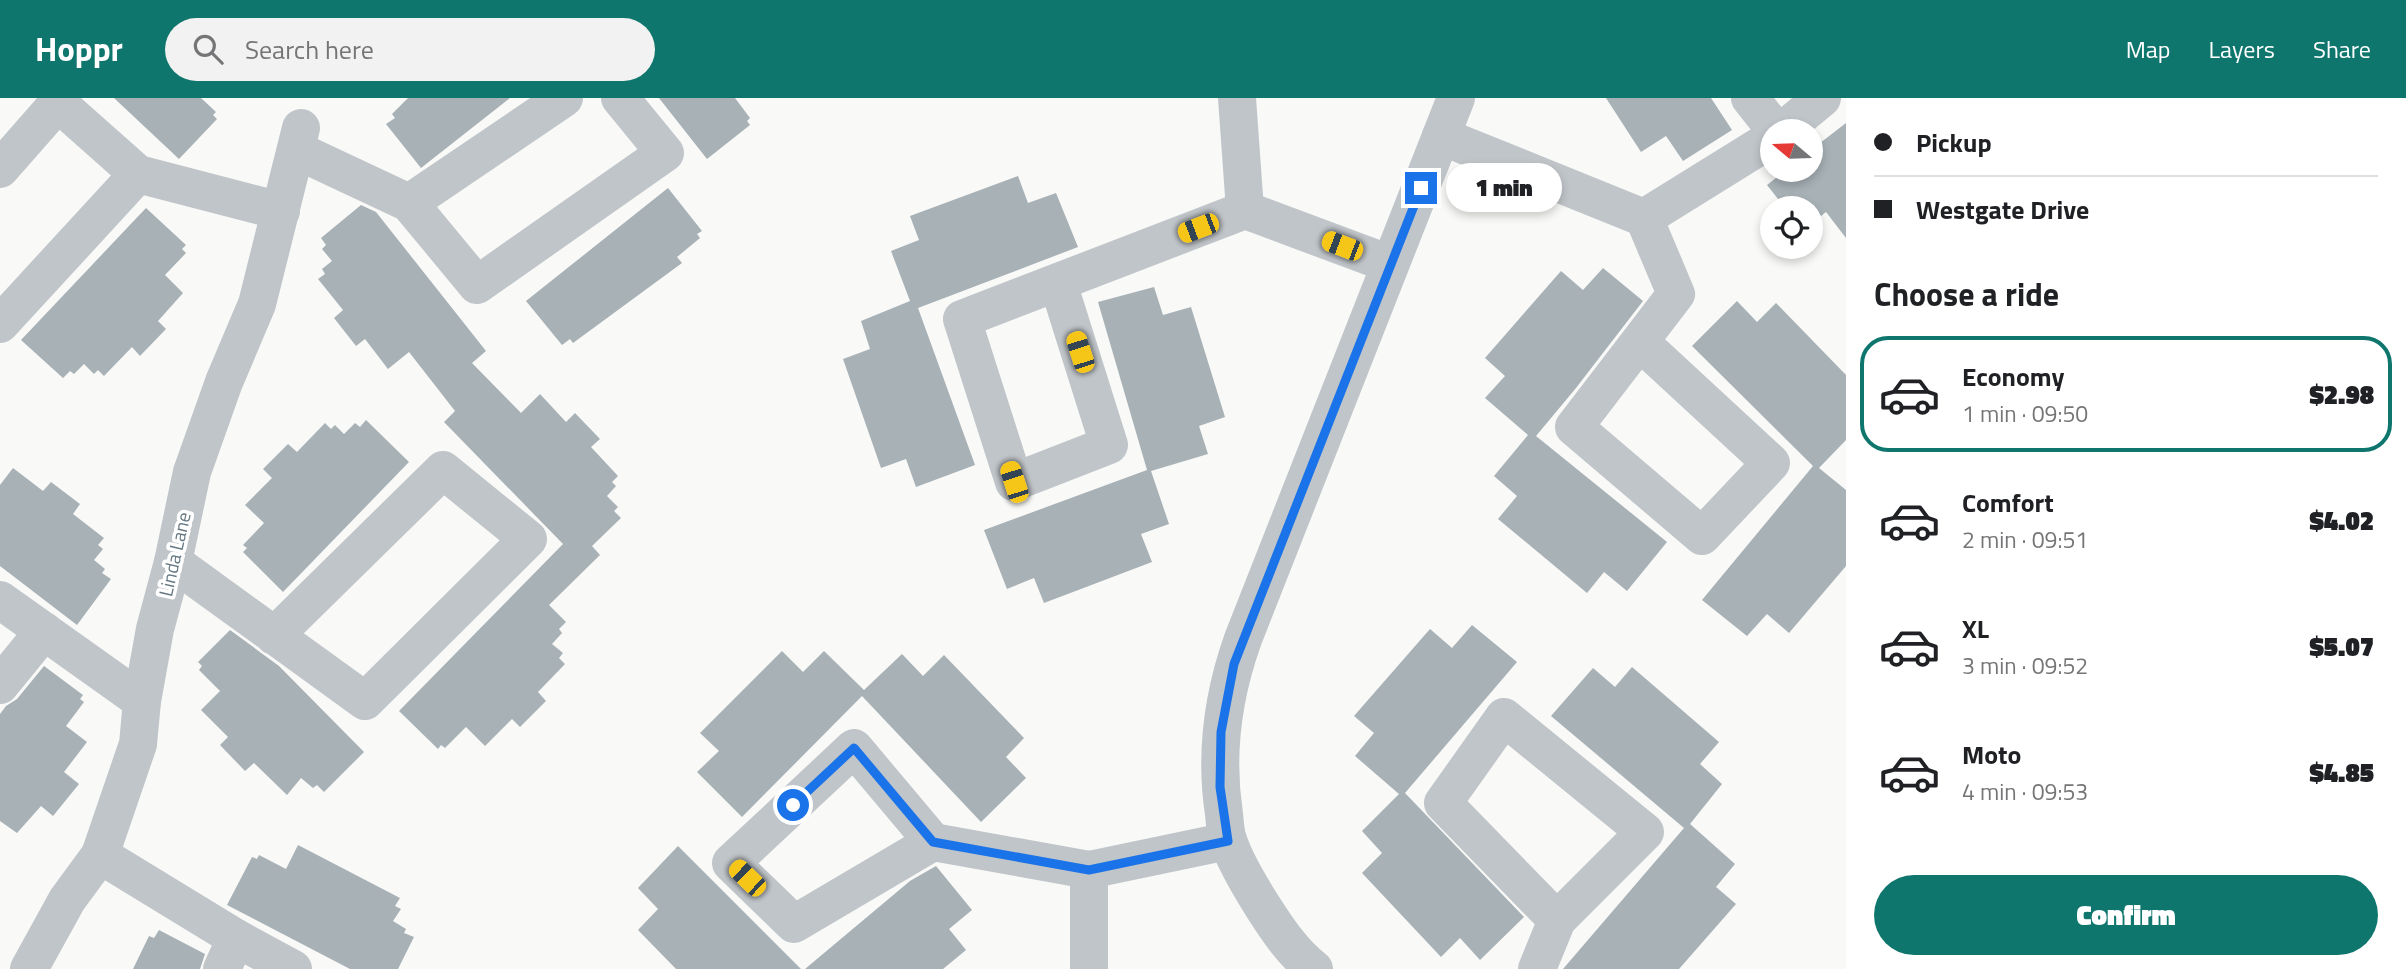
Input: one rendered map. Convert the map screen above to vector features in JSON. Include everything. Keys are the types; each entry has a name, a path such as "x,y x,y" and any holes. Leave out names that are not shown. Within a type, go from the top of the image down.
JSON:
{"street":[{"path":"564,98 409,203 477,285 665,153 620,98"},
{"path":"1237,98 1245,210"},
{"path":"1314,969 1279,932 1253,890 1228,841 1220,787 1221,732 1234,664 1456,98"},
{"path":"1750,98 1767,119"},
{"path":"1797,119 1822,98"},
{"path":"0,169 58,103 138,174 281,211"},
{"path":"1441,136 1644,218 1676,294 1574,428 1702,536 1771,463 1640,342"},
{"name":"Linda Lane","path":"30,969 67,900 100,855 138,744 142,701 155,629 173,562 192,472 224,382 257,304 298,139 409,203"},
{"path":"1644,218 1760,146"},
{"path":"0,324 138,174"},
{"path":"1058,283 1109,445 1014,482 962,319 1245,210 1390,264"},
{"path":"173,562 274,636 365,701 527,539 443,470 274,636"},
{"path":"0,600 142,701"},
{"path":"0,685 44,631"},
{"path":"1537,969 1557,920 1644,832 1504,718 1443,803 1557,920"},
{"path":"933,842 794,924 732,863 854,748 933,842 1089,870 1228,841"},
{"path":"100,855 229,954 293,969"},
{"path":"1089,870 1089,969"}],"building":[{"path":"114,98 201,98 216,112 213,115 217,119 179,159"},
{"path":"408,98 510,98 421,168 386,124 395,118 392,114"},
{"path":"659,98 735,98 750,118 747,121 750,125 707,159"},
{"path":"1606,98 1711,98 1732,130 1683,161 1666,136 1641,152"},
{"path":"1846,123 1846,238 1826,212 1823,214 1823,196 1776,196 1767,185 1771,182 1824,182 1824,140"},
{"path":"1018,176 1028,203 1056,193 1078,247 918,308 975,465 916,487 906,459 881,468 843,359 870,349 861,321 910,301 891,251 919,240 910,216"},
{"path":"668,188 702,231 697,234 700,238 677,257 682,263 573,343 570,339 562,345 526,301"},
{"path":"361,205 376,212 486,351 472,363 521,413 540,394 566,422 575,413 600,439 591,447 618,476 612,482 616,486 607,496 618,507 614,511 621,518 592,546 600,555 549,605 566,622 559,629 562,633 552,644 563,653 559,658 565,664 538,692 546,701 520,727 512,719 485,746 466,727 445,748 441,745 438,749 399,711 563,544 444,422 455,411 409,352 388,369 365,339 356,346 334,318 343,310 318,279 325,274 322,269 332,261 322,249 326,245 321,238"},
{"path":"146,208 186,245 182,249 186,253 165,275 183,293 158,321 166,329 140,356 132,347 104,376 98,370 94,374 84,364 74,374 70,371 63,378 21,340"},
{"path":"1603,268 1643,301 1536,436 1667,542 1627,591 1604,572 1587,593 1498,519 1517,496 1494,476 1528,435 1485,398 1505,376 1485,358 1561,271 1583,290"},
{"path":"1154,287 1163,315 1191,307 1225,417 1199,426 1208,454 1151,471 1169,524 1141,534 1152,562 1044,603 1034,578 1007,589 984,530 1147,470 1098,302"},
{"path":"1737,301 1757,322 1776,303 1846,375 1846,440 1819,468 1846,490 1846,566 1789,633 1767,614 1747,636 1702,600 1813,466 1692,346"},
{"path":"366,420 409,462 283,592 243,552 247,548 243,545 264,523 245,505 272,478 263,469 288,444 297,452 325,423 331,429 335,425 344,434 355,423 360,427"},
{"path":"13,468 43,491 51,482 80,504 73,514 104,538 98,545 103,549 94,560 105,569 102,573 111,579 77,625 0,566 0,485"},
{"path":"1472,625 1517,662 1405,793 1524,917 1480,960 1460,938 1441,957 1362,873 1382,853 1362,831 1399,794 1355,756 1374,733 1354,716 1430,629 1452,648"},
{"path":"230,630 279,666 364,752 324,792 317,785 313,788 301,778 287,795 254,763 245,771 220,745 228,737 201,710 220,691 199,670 202,666 198,662"},
{"path":"782,651 803,672 824,651 864,690 902,654 923,676 944,655 1024,738 1006,757 1026,778 981,822 862,696 742,817 697,772 719,751 700,733"},
{"path":"44,666 83,695 80,699 84,702 66,726 87,742 64,772 79,784 53,816 41,806 17,833 0,821 0,714 17,699"},
{"path":"1632,667 1719,742 1700,764 1722,784 1690,824 1735,864 1716,887 1736,904 1679,969 1563,969 1684,828 1551,716 1593,668 1615,687"},
{"path":"298,845 400,898 395,906 401,909 393,921 406,929 404,933 414,937 398,969 350,969 227,905 252,857 257,859 259,855 286,869"},
{"path":"678,846 801,969 676,969 638,930 658,909 638,888"},
{"path":"936,866 972,910 949,929 966,950 943,969 805,969 910,881"},
{"path":"159,930 205,954 200,969 133,969 149,936 154,938"}],"route":[{"path":"793,805 854,748 933,842 1089,870 1228,841 1220,787 1221,732 1234,664 1421,188"}]}
